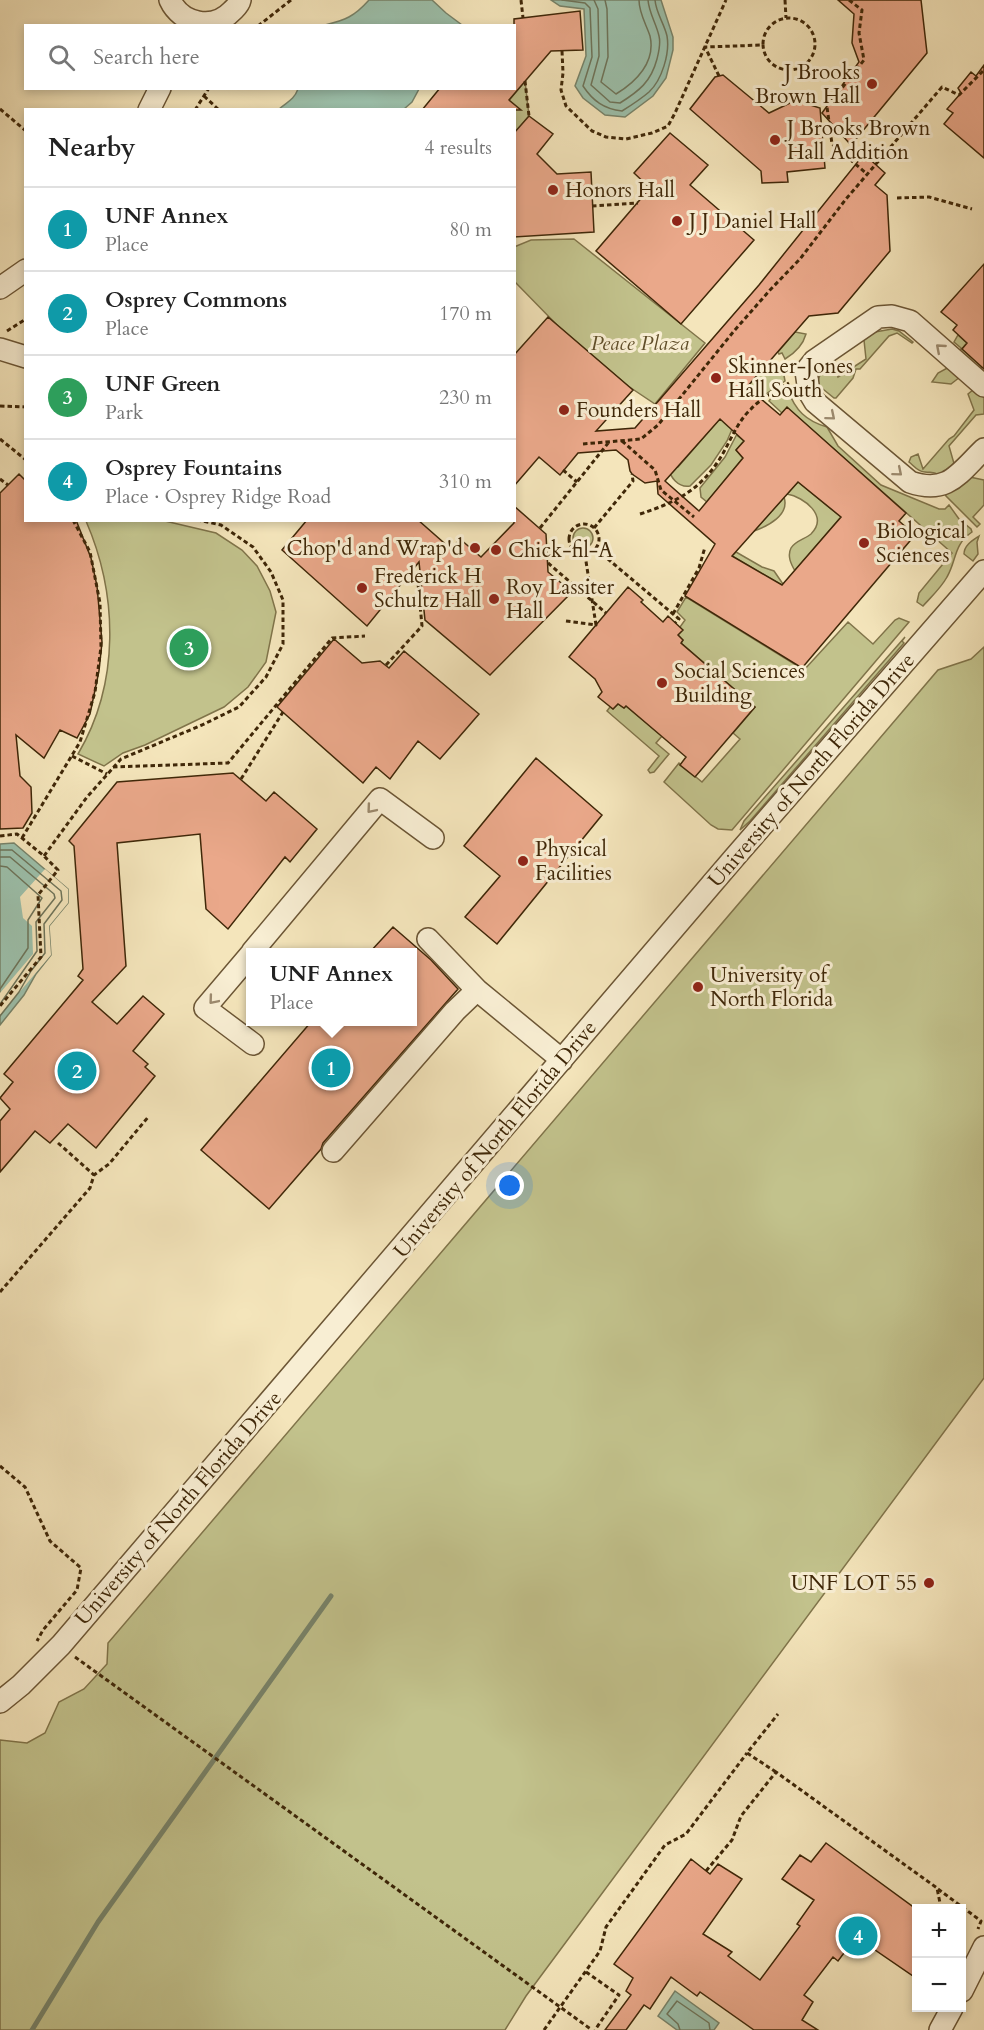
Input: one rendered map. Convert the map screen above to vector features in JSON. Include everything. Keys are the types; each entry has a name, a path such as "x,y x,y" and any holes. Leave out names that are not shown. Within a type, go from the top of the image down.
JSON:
{"street":[{"path":"172,12 195,22 214,24 226,18 241,2"},
{"path":"150,108 159,90"},
{"path":"0,288 24,271"},
{"path":"984,386 910,321 892,316 878,317 814,362 807,371 809,392 815,402 910,482 924,487 937,487 948,483 984,449"},
{"path":"0,349 24,356"},
{"name":"University of North Florida Drive","path":"0,1702 21,1685 61,1645 734,858 984,571"},
{"path":"256,948 380,799 433,838"},
{"path":"428,939 477,990 562,1060"},
{"path":"246,960 206,1008 253,1044"},
{"path":"333,1151 455,1011 477,990"},
{"path":"966,1979 980,1939"},
{"path":"940,2030 949,2012"}],"path":[{"path":"261,24 291,0"},
{"path":"521,0 523,18"},
{"path":"562,51 561,90 566,106 592,131 626,139 652,133 668,126 726,0"},
{"path":"785,0 786,18"},
{"path":"849,0 862,10 859,33 864,60 827,107 832,144 867,174"},
{"path":"786,18 798,19 806,25 815,39 810,60 797,68 775,67 768,61 763,45 765,34 771,26 786,18"},
{"path":"705,47 763,45"},
{"path":"705,47 719,76"},
{"path":"583,444 641,439 658,425 756,306 800,259 867,174 942,87 959,95 984,70"},
{"path":"525,81 529,116"},
{"path":"196,108 208,90"},
{"path":"204,96 217,108"},
{"path":"0,109 24,129"},
{"path":"897,198 928,197 972,209"},
{"path":"592,206 638,203"},
{"path":"640,514 666,505 691,492 718,461 735,430 751,408 790,382"},
{"path":"0,405 24,407"},
{"path":"0,439 24,458"},
{"path":"622,441 655,470 661,490 694,517"},
{"path":"540,528 609,442"},
{"path":"563,470 577,482"},
{"path":"594,528 633,481 632,474"},
{"path":"0,479 8,485"},
{"path":"22,838 80,742 95,692 101,647 100,603 90,552 75,522"},
{"path":"44,856 87,797 121,759 202,725 238,707 266,677 283,644 283,600 271,572 253,547 221,525 207,522"},
{"path":"580,524 594,528 598,538 596,549 585,555 575,552 568,539 569,534 580,524"},
{"path":"673,614 699,568 705,547"},
{"path":"596,549 673,614 678,619 675,623"},
{"path":"566,621 596,625 585,555"},
{"path":"548,563 606,613"},
{"path":"386,665 422,626 418,583"},
{"path":"113,767 228,763 332,638 365,636"},
{"path":"241,779 283,712"},
{"path":"72,756 107,774"},
{"path":"0,836 17,834 58,870 38,895 42,957 0,1006"},
{"path":"0,1292 90,1188 94,1175 110,1164 148,1116"},
{"path":"58,1143 94,1175"},
{"path":"0,1466 25,1487 50,1541 81,1568 77,1590 43,1630 32,1649"},
{"path":"72,1655 593,2030 619,1995 586,1972"},
{"path":"544,2030 600,1951 606,1927 665,1845 686,1834 778,1714"},
{"path":"747,1753 981,1921 980,1939"},
{"path":"706,1871 732,1840 741,1816 776,1772"},
{"path":"937,1888 939,1904"}],"green space":[{"path":"525,81 529,116 516,132 516,108 503,108"},
{"name":"Peace Plaza","path":"574,239 705,343 655,404 628,386 557,325 516,283 516,246 531,240"},
{"path":"892,329 899,331 913,342 897,333 889,336 860,369 856,369 853,378 836,398 818,385 821,373 828,363 835,363 838,377 866,359 864,340 875,332"},
{"path":"795,332 806,334 798,348 785,359 782,353 778,352"},
{"path":"958,335 967,343 962,349 982,365 981,369 959,354 961,348 954,342"},
{"path":"951,366 960,377 951,384 932,382 938,373"},
{"path":"783,370 785,381 754,402 733,427 727,441 711,465 690,486 675,481 668,467 678,467 761,371"},
{"path":"784,389 788,390 802,414 813,422 827,427 838,446 881,485 939,509 945,509 949,505 959,519 971,529 972,532 958,547 945,581 923,606 917,602 919,593 952,553 787,408 782,413 769,401"},
{"path":"973,390 984,394 984,414 976,415 949,446 955,467 939,475 918,470 909,462 911,457 918,454 923,469 954,436 974,410 968,394"},
{"path":"742,430 738,436 744,441 736,450 743,458 707,502 701,497 700,488 725,457 738,432"},
{"path":"965,476 984,480 984,505 973,517 980,524 977,527 946,496 944,491"},
{"path":"798,482 841,517 795,571 789,557 791,548 811,534 817,521 816,514 807,503 787,494"},
{"path":"784,497 784,509 781,514 771,523 754,531"},
{"path":"86,522 169,522 216,533 242,550 257,566 270,591 276,612 266,662 248,687 224,707 145,745 123,753 104,766 78,754 92,727 101,698 110,639 109,609 97,549"},
{"path":"583,528 590,531 593,538 590,545 583,548 576,545 573,538 576,531"},
{"path":"979,536 978,554 973,561 964,554 964,551 969,543"},
{"path":"736,552 774,571 785,587 732,556"},
{"path":"686,597 804,670 848,622 873,644 895,620 899,618 909,622 732,830 718,829 711,825 664,782 679,763 702,782 740,739 733,733 755,707 681,643 683,640 678,635 685,620 677,612"},
{"path":"905,637 902,641 904,643 740,830 744,821"},
{"path":"984,647 984,1378 526,1996 505,2030 0,2030 0,1740 27,1743 45,1733 59,1702 84,1689 107,1664 108,1643 938,670 971,659"},
{"path":"618,704 624,708 626,706 662,736 656,743 669,754 654,772 650,773 648,770 659,756 607,711"}],"water":[{"path":"369,0 432,0 461,24 328,24 349,17"},
{"path":"551,0 661,0 673,37 673,50 666,78 653,96 625,117 605,115 583,98 575,86 586,56 584,9 560,6"},
{"path":"297,90 418,90 412,102 405,108 280,108"},
{"path":"14,843 68,889 68,903 49,926 51,955 0,1025 0,844"},
{"path":"675,1991 719,2023 714,2030 677,2030 658,2016"}],"pier":[{"path":"45,869 68,889 68,903 49,926 51,955 0,1015 0,993 33,954 32,926 23,918 20,897"}],"building":[{"name":"J Brooks Brown Hall","path":"838,0 921,0 927,53 851,145 822,113 859,62 852,43 854,14"},
{"path":"580,11 583,50 551,51 509,100 521,110 516,110 516,108 424,108 438,90 516,90 516,24 514,24 514,19"},
{"path":"984,65 984,158 944,124 953,113 947,109 961,93 958,88 971,72 976,76"},
{"name":"J Brooks Brown Hall Addition","path":"723,75 769,113 790,103 804,103 820,108 825,168 787,172 788,182 762,183 761,171 690,109 715,77"},
{"name":"Honors Hall","path":"529,116 553,134 537,154 557,174 591,172 594,232 516,237 516,131"},
{"name":"J J Daniel Hall","path":"670,133 708,165 690,185 754,240 681,324 596,251 650,188 634,173"},
{"path":"864,154 885,173 875,185 887,195 890,251 838,313 809,316 747,387 780,415 787,407 906,513 899,521 915,535 802,668 685,596 715,544 658,494 657,481 645,483 632,474 628,460 616,450 578,453 560,475 539,457 516,484 516,353 548,317 633,390 596,431 635,428 759,285","holes":["720,419 744,441 736,450 743,458 699,511 665,481","798,482 841,517 782,585 732,556"]},
{"path":"984,264 984,369 962,349 967,343 953,330 957,325 941,312"},
{"path":"19,474 24,479 24,522 77,522 91,558 97,586 102,642 99,671 90,714 77,738 60,730 44,758 16,735 20,776 31,787 32,813 23,828 0,829 0,493"},
{"path":"516,508 546,534 548,572 572,592 490,675 425,620 419,562 367,626 282,550 305,522 420,522 451,549 460,539 481,557 516,522"},
{"name":"Social Sciences Building","path":"628,587 663,622 668,616 683,630 678,635 683,640 681,643 755,707 695,777 680,765 686,757 626,706 624,708 618,704 613,709 598,697 602,692 595,679 569,657"},
{"path":"334,639 362,663 380,661 389,668 404,651 479,714 440,759 418,741 390,779 376,767 363,783 277,707"},
{"name":"Physical Facilities","path":"536,758 602,815 497,944 465,917 500,876 464,846"},
{"path":"233,773 266,801 274,792 317,829 290,862 285,857 228,929 206,909 200,834 117,843 126,966 92,1002 117,1024 143,996 164,1014 133,1051 148,1064 145,1067 155,1076 96,1148 68,1124 50,1143 35,1131 0,1172 0,1121 10,1109 0,1098 13,1082 4,1074 83,980 78,976 83,969 74,846 69,841 117,782"},
{"path":"393,927 431,960 458,989 323,1143 321,1149 269,1209 201,1150 308,1026 417,1026 417,948 374,948"},
{"path":"826,1843 912,1906 912,1975 856,1937 838,1961 833,1957 804,1995 813,2002 802,2020 818,2030 754,2030 700,1992 697,1996 671,1977 650,2009 644,2005 626,2030 605,2030 631,1995 626,1991 633,1978 614,1964 691,1859 710,1874 718,1864 742,1879 703,1934 732,1952 728,1956 760,1980 800,1926 797,1924 814,1900 782,1879 800,1855 811,1862"}],"waterway":[{"path":"32,2030 98,1922 331,1596"}],"place":[{"name":"J Brooks Brown Hall","path":"872,84"},
{"name":"J Brooks Brown Hall Addition","path":"775,140"},
{"name":"Honors Hall","path":"553,190"},
{"name":"J J Daniel Hall","path":"677,221"},
{"name":"Skinner-Jones Hall South","path":"716,378"},
{"name":"Founders Hall","path":"564,410"},
{"name":"Biological Sciences","path":"864,543"},
{"name":"Chop'd and Wrap'd","path":"475,548"},
{"name":"Chick-fil-A","path":"496,550"},
{"name":"Frederick H Schultz Hall","path":"362,588"},
{"name":"Roy Lassiter Hall","path":"494,599"},
{"name":"UNF Green","path":"189,648"},
{"name":"Social Sciences Building","path":"662,683"},
{"name":"Physical Facilities","path":"523,861"},
{"name":"University of North Florida","path":"698,987"},
{"name":"UNF Annex","path":"331,1068"},
{"name":"Osprey Commons","path":"77,1071"},
{"name":"UNF LOT 55","path":"929,1583"},
{"name":"Osprey Fountains","path":"858,1936"}]}
